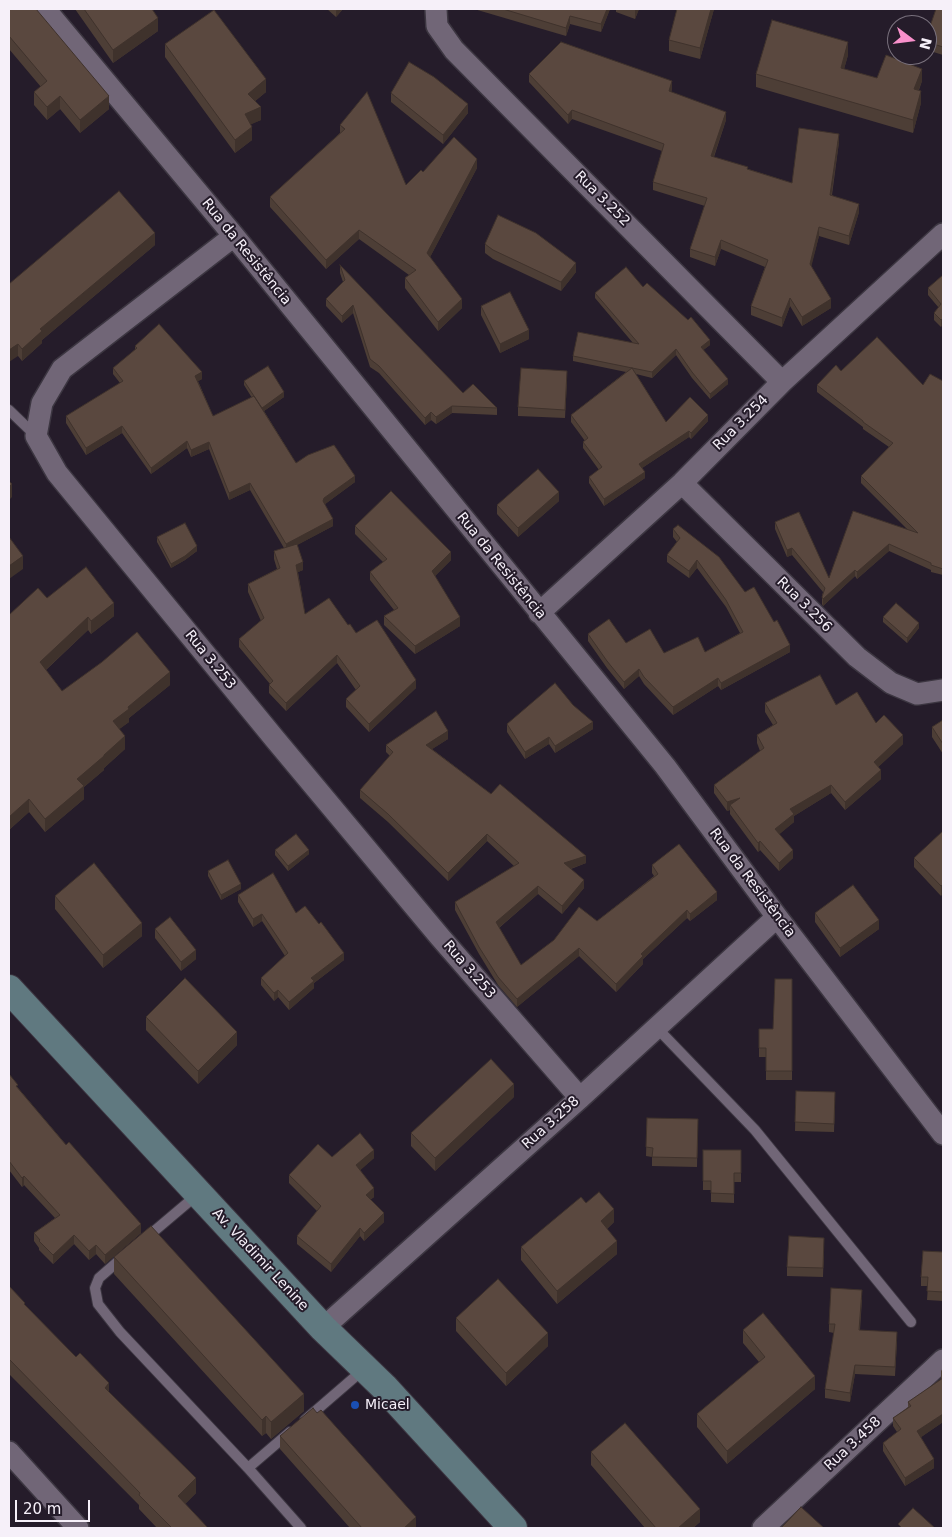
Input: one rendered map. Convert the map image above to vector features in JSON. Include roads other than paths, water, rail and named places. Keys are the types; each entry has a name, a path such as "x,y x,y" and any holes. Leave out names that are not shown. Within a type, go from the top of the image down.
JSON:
{"main road":[{"name":"Av. Vladimir Lenine","path":"10,994 323,1328 365,1368 513,1528"}],"street":[{"name":"Rua da Resistência","path":"45,9 234,236 665,766 777,917 943,1134"},
{"name":"Rua 3.252","path":"436,9 437,26 454,50 782,382"},
{"name":"Rua 3.254","path":"539,613 682,483 782,382 943,234"},
{"path":"36,436 42,403 62,369 234,236"},
{"name":"Rua 3.253","path":"36,436 57,473 274,738 440,936 580,1098"},
{"name":"Rua 3.256","path":"682,483 857,657 891,683 917,694 943,690"},
{"name":"Rua 3.258","path":"323,1328 580,1098 777,917"},
{"name":"Rua 3.458","path":"763,1528 943,1360"},
{"path":"9,1452 78,1528"}],"lane":[{"path":"9,410 36,436"},
{"path":"656,1027 755,1130 911,1322"},
{"path":"198,1194 98,1278 95,1288 98,1304 120,1332 248,1468 300,1528"},
{"path":"248,1468 365,1368"}],"place":[{"name":"Micael","path":"355,1405"}]}
